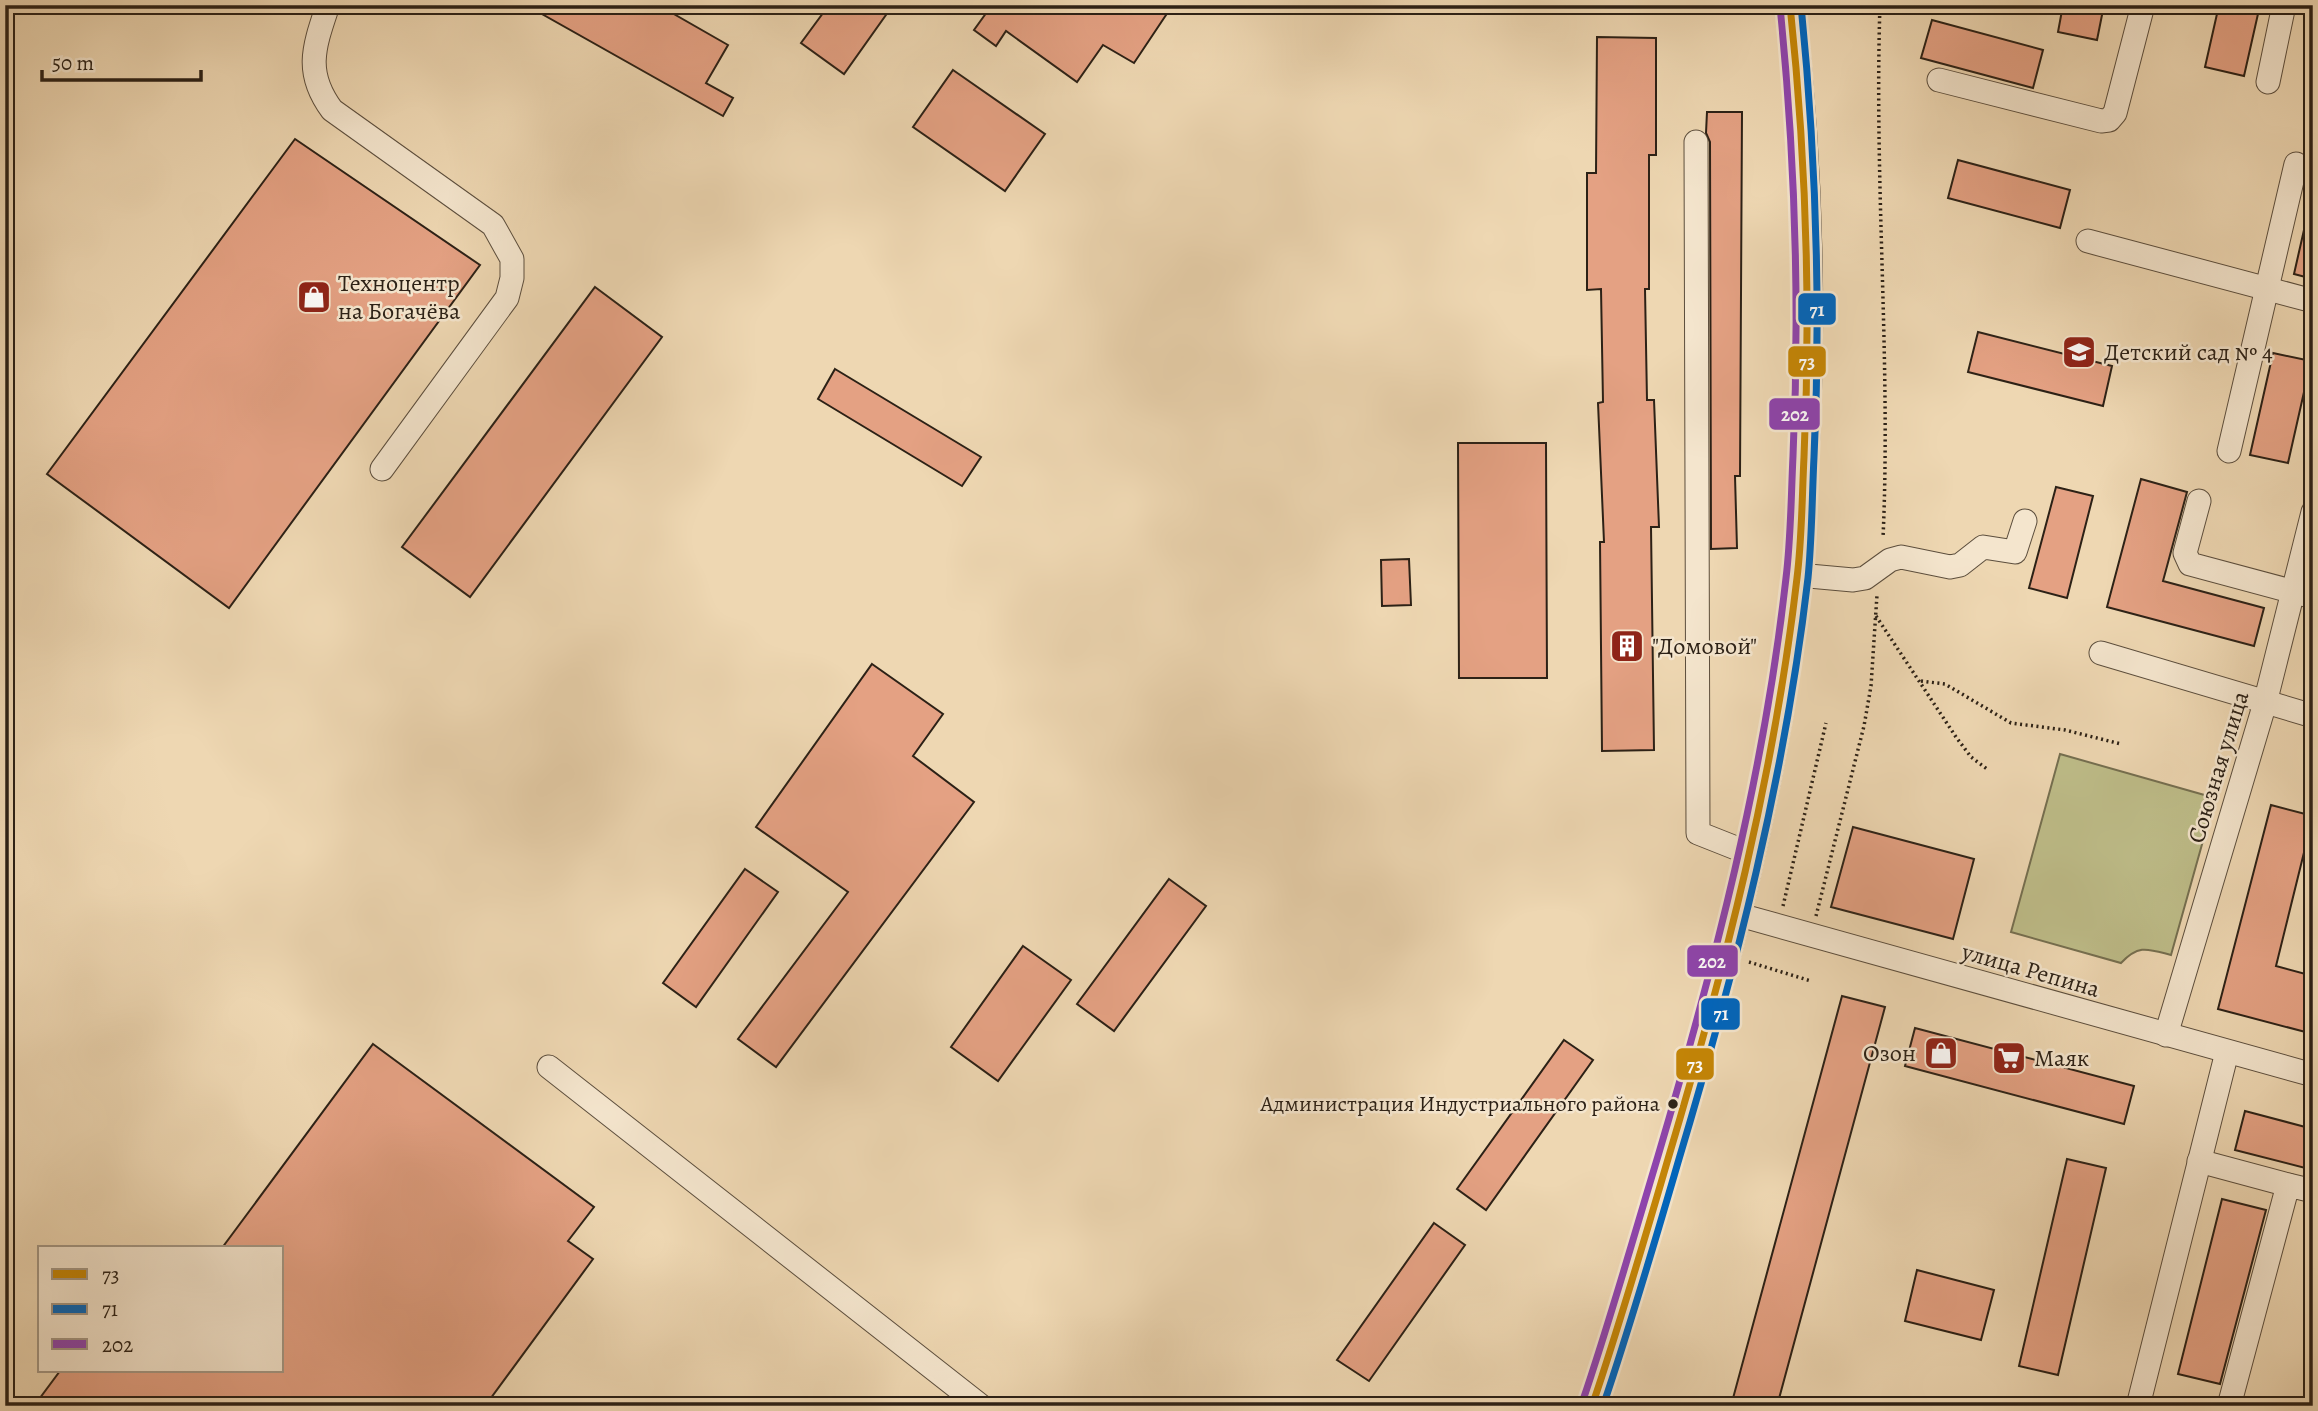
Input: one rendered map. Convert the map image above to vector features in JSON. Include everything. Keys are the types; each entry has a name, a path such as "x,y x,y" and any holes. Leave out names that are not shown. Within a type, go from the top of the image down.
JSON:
{"main road":[{"path":"1592,1406 1684,1109 1751,854 1779,713 1798,575 1809,369 1803,156 1790,5"}],"street":[{"path":"328,5 313,59 314,76 326,103 332,110 493,225 512,259 512,278 507,298 382,469"},
{"path":"1939,80 2101,121 2109,120 2115,113 2143,5"},
{"path":"2268,82 2284,5"},
{"path":"1696,142 1698,833 1751,854"},
{"path":"2228,451 2296,164"},
{"path":"2088,241 2313,301"},
{"path":"2199,501 2185,553 2186,560 2303,595"},
{"name":"Союзная улица","path":"2166,1035 2265,703 2303,595 2313,512"},
{"path":"1798,575 1853,580 1880,570 1890,560 1901,557 1950,567 1960,565 1983,547 2015,552 2025,521"},
{"path":"2101,653 2313,716"},
{"name":"улица Репина","path":"1736,914 2313,1075"},
{"path":"2138,1406 2227,1052"},
{"path":"549,1068 981,1406"},
{"path":"2199,1161 2313,1191"},
{"path":"2229,1406 2288,1185"}],"path":[{"path":"1812,935 1864,726 1871,686 1880,570 1886,463 1878,75 1880,5"},
{"path":"1875,614 1922,681 1956,737 1971,757 1987,769"},
{"path":"1922,681 1945,684 1965,693 2011,723 2065,730 2121,744"},
{"path":"1778,925 1826,723"}],"shaded area":[{"path":"2060,754 2215,798 2171,955 2144,950 2133,953 2121,963 2011,932"}],"building":[{"path":"526,5 658,5 728,45 706,83 733,98 723,116"},
{"path":"829,5 893,5 844,74 801,43"},
{"path":"992,5 1158,5 1168,12 1134,63 1103,45 1077,82 1006,31 996,46 974,30"},
{"path":"2063,5 2104,5 2097,40 2058,32"},
{"path":"2219,5 2260,5 2244,76 2205,67"},
{"path":"1932,20 2043,50 2033,88 1921,58"},
{"path":"1597,37 1656,38 1656,155 1649,155 1649,289 1645,289 1647,400 1654,400 1659,527 1651,527 1654,750 1602,751 1600,542 1604,542 1598,403 1603,402 1601,289 1587,290 1587,173 1596,173"},
{"path":"953,70 1045,134 1005,191 913,127"},
{"path":"1707,112 1742,112 1740,476 1735,476 1737,548 1711,549 1710,142 1706,133"},
{"path":"295,139 480,265 229,608 47,474"},
{"path":"1958,160 2070,190 2060,228 1948,198"},
{"path":"2306,221 2313,222 2313,279 2294,274"},
{"path":"595,287 662,337 470,597 402,547"},
{"path":"1978,332 2112,366 2103,406 1968,372"},
{"path":"2273,353 2311,361 2288,463 2250,455"},
{"path":"835,369 981,457 962,486 818,399"},
{"path":"1458,443 1546,443 1547,678 1459,678"},
{"path":"2141,479 2187,492 2163,581 2264,608 2254,646 2107,607"},
{"path":"2056,487 2093,496 2067,598 2029,588"},
{"path":"1409,559 1411,605 1382,606 1381,560"},
{"path":"872,664 943,714 913,756 974,802 776,1067 738,1039 848,892 756,827"},
{"path":"2271,805 2313,816 2276,966 2313,976 2313,1034 2218,1009"},
{"path":"1853,827 1974,859 1953,939 1831,907"},
{"path":"745,869 778,892 696,1007 663,983"},
{"path":"1169,879 1206,906 1114,1031 1077,1004"},
{"path":"1023,946 1071,980 998,1081 951,1047"},
{"path":"1842,996 1885,1007 1777,1406 1745,1406 1732,1402"},
{"path":"1915,1028 2134,1086 2124,1124 1905,1066"},
{"path":"1564,1040 1593,1060 1486,1210 1457,1189"},
{"path":"373,1044 594,1207 568,1241 593,1259 485,1406 34,1406 59,1372 284,1372 284,1246 223,1246"},
{"path":"2245,1111 2313,1129 2313,1170 2235,1150"},
{"path":"2067,1159 2106,1168 2058,1375 2019,1366"},
{"path":"2222,1199 2266,1210 2220,1384 2178,1374"},
{"path":"1434,1223 1465,1245 1369,1381 1337,1360"},
{"path":"1917,1270 1994,1290 1981,1340 1905,1321"}],"transit line":[{"name":"73","path":"1592,1406 1650,1221 1728,943 1761,798 1787,652 1800,548 1807,344 1806,231 1790,5"},
{"name":"71","path":"1603,1406 1661,1221 1739,944 1772,799 1798,652 1810,548 1817,344 1814,175 1801,5"},
{"name":"202","path":"1582,1403 1612,1311 1699,1014 1751,798 1776,652 1789,547 1796,343 1793,175 1780,6"}],"place":[{"name":"Техноцентр на Богачёва","path":"314,297"},
{"name":"Детский сад № 4","path":"2079,352"},
{"name":"\"Домовой\"","path":"1627,646"},
{"name":"Озон","path":"1941,1053"},
{"name":"Маяк","path":"2009,1058"},
{"name":"Администрация Индустриального района","path":"1673,1104"}]}
